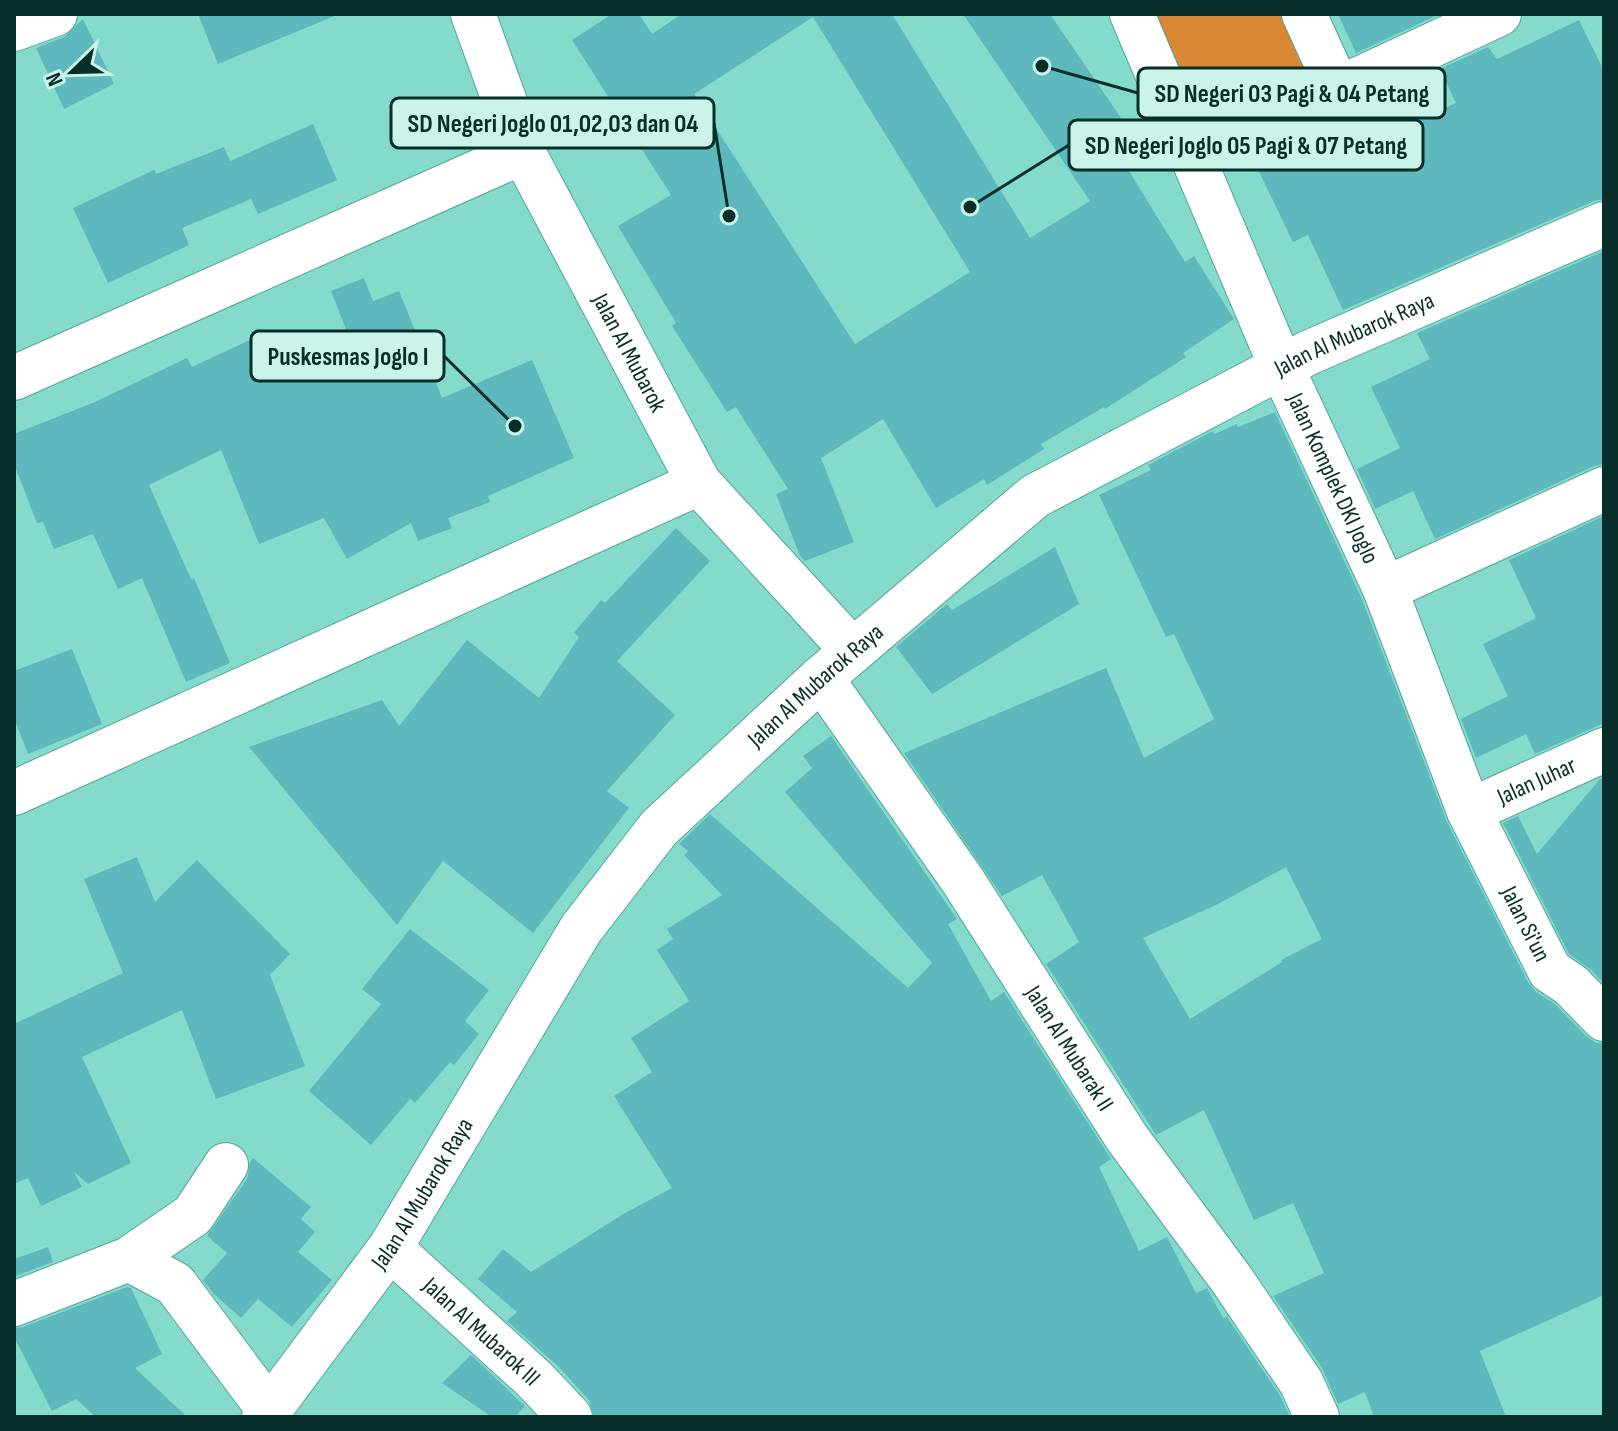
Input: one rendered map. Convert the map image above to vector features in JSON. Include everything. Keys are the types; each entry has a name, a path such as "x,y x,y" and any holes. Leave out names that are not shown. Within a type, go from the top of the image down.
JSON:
{"street":[{"path":"14,29 55,14"},
{"name":"Jalan Al Mubarok","path":"473,14 523,152 699,483 837,664"},
{"name":"Jalan Komplek DKI Joglo","path":"1132,14 1281,366 1385,589 1469,811"},
{"path":"1304,14 1338,89"},
{"path":"1194,156 1499,14"},
{"path":"14,378 523,152"},
{"name":"Jalan Al Mubarok Raya","path":"267,1414 390,1248 581,929 659,828 837,664 1035,496 1281,366 1604,224"},
{"path":"14,793 699,483"},
{"path":"1385,589 1604,489"},
{"name":"Jalan Al Mubarak II","path":"837,664 963,881 1127,1138 1301,1382 1317,1417"},
{"name":"Jalan Juhar","path":"1469,811 1604,750"},
{"name":"Jalan Si'un","path":"1469,811 1550,971 1581,995 1604,1019"},
{"path":"14,1304 129,1259 193,1215 226,1165"},
{"name":"Jalan Al Mubarok III","path":"390,1248 534,1379 570,1417"},
{"path":"129,1259 175,1284 267,1414"}],"shaded area":[{"path":"1149,14 1285,14 1319,98 1214,147"}],"building":[{"path":"198,14 336,14 337,15 218,64"},
{"path":"612,14 639,14 652,34 682,14 892,14 1030,238 1090,201 963,14 1050,14 1121,118 1104,130 1185,262 1194,256 1234,319 1183,353 1186,357 1105,409 1041,444 1044,449 987,485 984,479 936,508 883,419 821,458 854,542 805,561 800,556 776,494 788,489 736,407 727,412 672,326 676,323 618,226 671,195 572,40","holes":["813,17 970,272 855,344 694,94"]},
{"path":"1338,14 1440,14 1356,53"},
{"path":"83,19 114,84 64,109 36,48 64,37"},
{"path":"1579,20 1604,71 1604,199 1343,310 1308,235 1293,242 1253,159 1319,127 1337,164 1456,103 1440,69 1488,47 1497,59"},
{"path":"313,124 337,180 258,214 251,199 182,228 189,245 108,283 73,208 154,170 156,174 224,147 230,161"},
{"path":"1604,251 1604,464 1435,539 1413,491 1375,509 1357,469 1400,448 1371,387 1430,359 1417,333"},
{"path":"364,278 373,301 399,291 442,398 532,360 574,458 488,496 490,502 448,518 452,528 418,541 411,523 347,559 324,518 259,544 221,450 149,485 191,579 194,578 230,663 186,682 142,578 118,589 93,534 54,549 43,522 37,523 14,464 14,434 95,402 187,358 192,367 254,338 268,370 349,337 331,291"},
{"path":"1275,412 1362,599 1447,822 1528,982 1586,1036 1596,1043 1604,1043 1604,1295 1480,1351 1506,1417 1374,1417 1365,1392 1338,1404 1322,1368 1273,1296 1324,1273 1293,1203 1254,1220 1204,1110 1156,1135 1046,964 1079,942 1042,875 1002,896 904,753 1106,668 1144,758 1214,719 1174,634 1166,637 1099,495 1151,470 1148,465 1213,431 1214,434 1237,424 1238,427","holes":["1286,867 1322,939 1281,960 1190,1019 1143,938 1218,904"]},
{"path":"1604,516 1604,723 1535,754 1526,734 1476,758 1461,719 1508,696 1483,644 1536,618 1509,560"},
{"path":"676,528 710,561 617,661 675,715 607,791 629,808 533,933 443,861 397,925 249,747 382,700 399,726 467,640 539,698 579,637 574,633 601,600 605,603"},
{"path":"1055,547 1079,604 932,694 896,647 947,604 952,610"},
{"path":"72,649 102,724 28,754 14,718 14,671"},
{"path":"831,736 957,919 948,924 991,1001 1004,992 1111,1159 1099,1167 1139,1251 1167,1237 1196,1293 1207,1288 1223,1318 1227,1317 1279,1394 1290,1417 594,1417 589,1400 558,1366 507,1321 517,1312 478,1279 503,1249 531,1272 625,1213 672,1188 614,1096 652,1072 631,1038 689,1001 657,950 673,939 667,929 722,895 684,855 688,851 679,844 710,814 908,988 932,963 785,792 812,768 803,756"},
{"path":"1604,777 1604,983 1569,954 1503,823 1518,816 1537,854"},
{"path":"137,857 155,902 197,860 290,954 270,975 305,1066 216,1099 182,1010 82,1057 131,1163 88,1184 74,1172 82,1187 41,1206 28,1178 14,1184 14,1024 123,973 84,879"},
{"path":"410,929 489,990 465,1021 479,1034 454,1065 450,1062 415,1103 410,1099 371,1145 309,1091 381,1004 362,989"},
{"path":"253,1158 311,1207 301,1219 315,1232 298,1252 332,1280 292,1327 258,1299 241,1318 203,1280 227,1253 207,1236 247,1179"},
{"path":"48,1247 53,1262 16,1276 14,1259"},
{"path":"131,1288 162,1354 135,1368 187,1417 96,1417 76,1399 52,1411 14,1337 14,1328"},
{"path":"471,1355 525,1406 515,1417 492,1417 442,1383"}],"place":[{"name":"SD Negeri 03 Pagi & 04 Petang","path":"1042,66"},
{"name":"SD Negeri Joglo 05 Pagi & 07 Petang","path":"970,207"},
{"name":"SD Negeri Joglo 01,02,03 dan 04","path":"729,216"},
{"name":"Puskesmas Joglo I","path":"515,426"}]}
